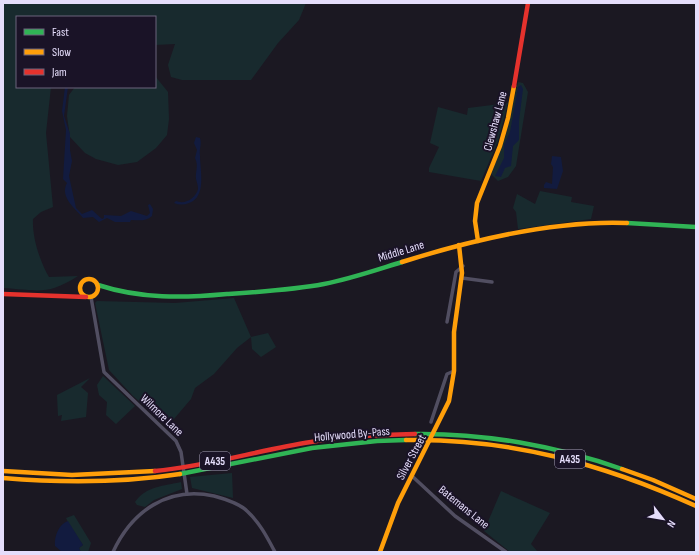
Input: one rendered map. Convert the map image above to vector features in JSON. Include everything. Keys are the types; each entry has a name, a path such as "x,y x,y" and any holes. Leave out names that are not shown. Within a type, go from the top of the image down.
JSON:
{"main road":[{"name":"Clewshaw Lane","path":"478,241 475,221 477,203 497,153 508,118 528,3"},
{"name":"Middle Lane","path":"67,296 75,292 82,282 91,280 112,291 142,297 172,298 315,286 337,281 459,245 546,229 596,223 696,227"},
{"name":"Silver Street","path":"380,552 398,503 438,426 449,401 454,371 454,332 463,266 459,245"},
{"path":"98,285 98,293"},
{"path":"80,286 82,294 88,297"},
{"name":"Middle Lane","path":"88,297 98,293 112,291"},
{"path":"3,294 88,297"},
{"name":"Hollywood By-Pass","path":"3,471 70,475 161,471 330,439 377,434 442,434 510,442 579,455 639,474 696,499"},
{"name":"Hollywood By-Pass","path":"3,478 68,482 137,480 210,469 301,449 330,445 376,441 460,441 543,452 610,471 675,496 696,506"}],"street":[{"path":"447,322 456,272 458,268 463,266"},
{"path":"462,278 492,282"},
{"name":"Wilmore Lane","path":"88,297 104,372 143,411 171,434 181,452 188,494"},
{"path":"431,422 447,374 454,371"},
{"name":"Batemans Lane","path":"412,476 455,516 506,552"},
{"path":"113,552 125,529 152,505 170,498 188,494 206,495 223,499 246,510 260,524 275,552"}],"shaded area":[{"path":"3,3 306,3 299,20 278,43 251,80 182,80 171,77 168,65 175,44 156,45 156,16 16,16 16,88 51,88 46,133 53,207 41,212 33,219 35,241 49,277 78,276 58,287 50,289 34,290 3,288"},
{"path":"156,77 168,92 169,119 167,135 156,148 137,162 118,165 96,159 85,153 70,137 67,116 69,95 74,88 156,88"},
{"path":"518,82 523,83 528,92 516,166 508,177 498,181 491,174 505,138"},
{"path":"508,103 498,141 481,181 429,172 429,168 439,147 430,143 438,107 467,115 468,108"},
{"path":"540,191 572,197 571,202 594,206 591,219 518,229 516,212 513,208 517,194 535,204"},
{"path":"234,298 251,337 237,348 214,374 195,388 191,399 168,426 133,396 109,370 95,303 97,301 175,303"},
{"path":"268,333 276,347 261,357 252,349 251,337"},
{"path":"103,376 135,406 116,424 106,415 107,402 99,395 97,385"},
{"path":"90,378 81,387 88,393 86,417 61,421 62,415 58,416 57,395"},
{"path":"232,473 233,498 192,488 190,477"},
{"path":"181,482 182,489 154,500 145,507 137,505 135,502 144,493 150,490"},
{"path":"501,491 550,513 531,544 538,552 510,552 484,531"},
{"path":"74,515 91,543 88,552 81,552 79,548 83,545 66,518"}],"water":[{"path":"521,85 523,89 519,121 519,140 513,146 511,166 505,168 501,177 495,176 504,158 504,145 510,132 518,87"},
{"path":"65,88 68,88 64,116 70,134 72,161 69,176 76,208 82,214 92,210 102,219 104,218 104,215 121,216 131,211 147,216 150,213 148,205 150,204 153,209 152,216 142,220 131,220 130,222 115,222 107,218 99,222 93,217 83,218 69,202 65,193 67,183 63,179 66,130 62,111"},
{"path":"196,137 200,138 201,140 200,189 195,200 185,204 176,204 174,203 176,201 183,202 193,198 198,189 196,176 197,164 195,158 197,150 194,143"},
{"path":"552,156 561,157 563,171 557,189 544,188 546,182 552,184"},
{"path":"68,521 83,545 79,548 81,552 62,552 55,546 55,538 58,531 62,525"}],"traffic: fast":[{"path":"627,223 696,227"},
{"path":"98,285 130,293 178,297 263,292 334,282 402,262"},
{"path":"415,434 441,434 520,442 572,454 622,469"},
{"path":"180,474 312,448 377,441 406,440"}],"traffic: slow":[{"path":"478,241 475,221 477,203 500,146 508,118 514,86"},
{"path":"402,262 456,246 513,233 570,225 627,223"},
{"path":"380,552 398,503 449,401 454,371 454,332 462,273 459,245"},
{"path":"89,279 95,282 98,288 95,294 89,297 83,294 80,288 83,282 89,279"},
{"path":"406,440 482,444 555,456 626,478 696,506"},
{"path":"622,469 653,480 696,499"},
{"path":"3,471 72,475 155,471"},
{"path":"3,478 47,481 114,481 180,474"}],"traffic: jam":[{"path":"514,86 528,3"},
{"path":"3,294 86,297"},
{"path":"155,471 175,469 292,445 337,438 415,434"}]}
